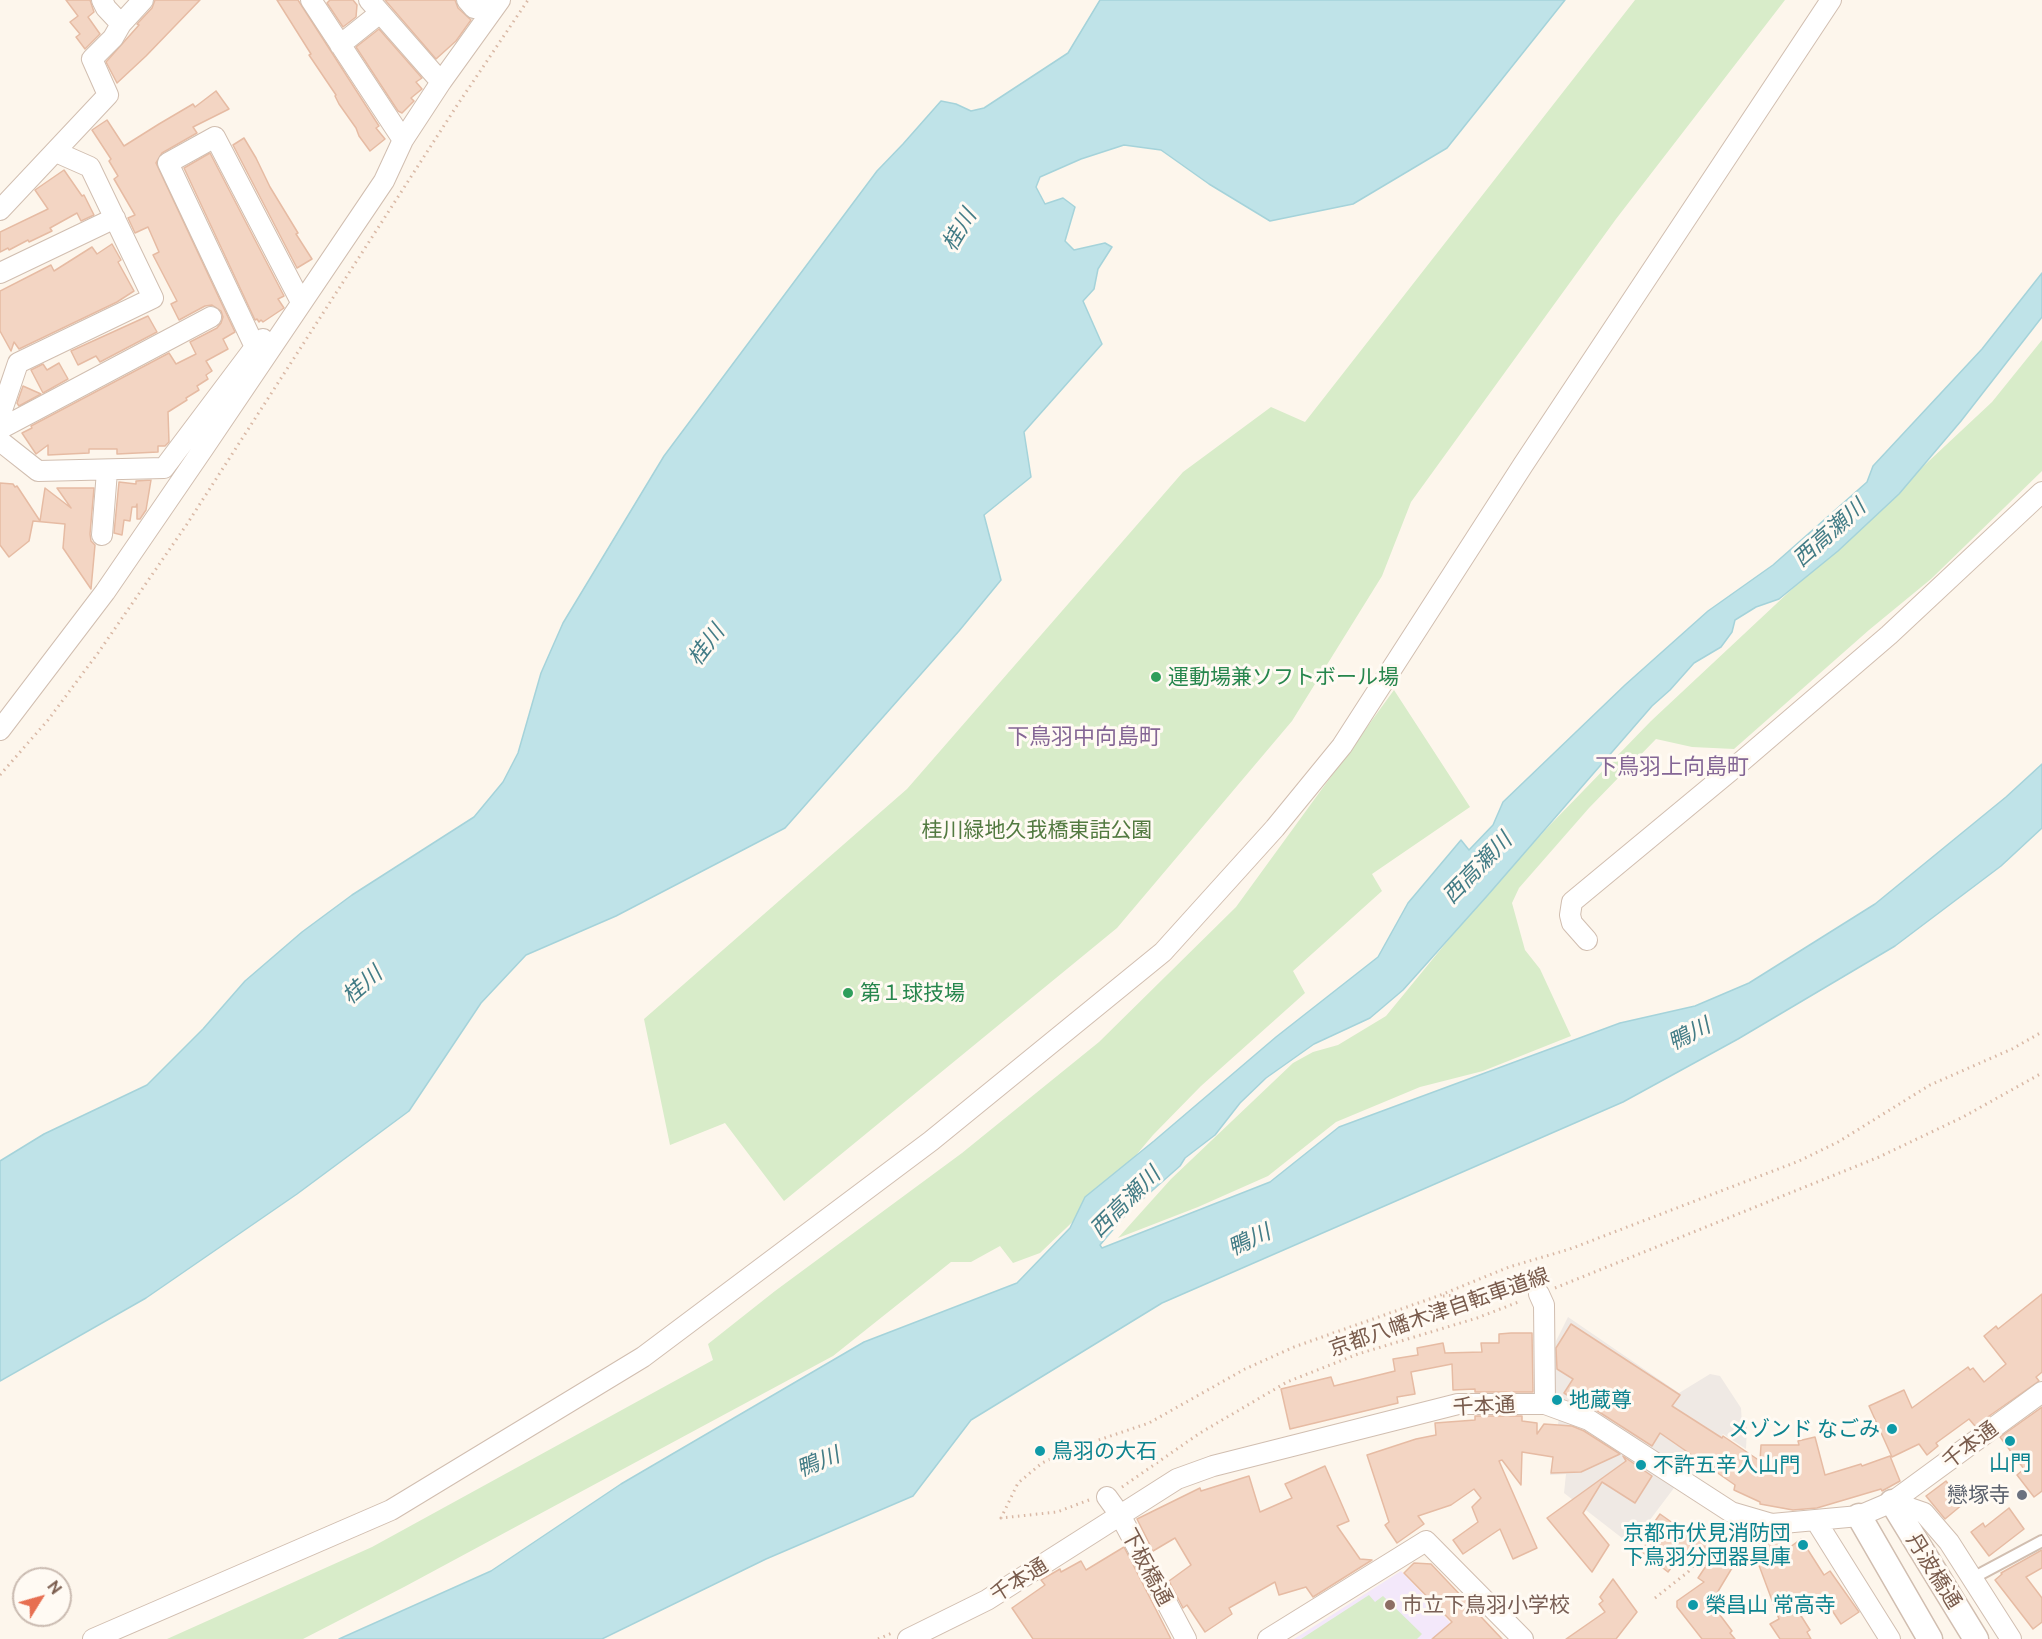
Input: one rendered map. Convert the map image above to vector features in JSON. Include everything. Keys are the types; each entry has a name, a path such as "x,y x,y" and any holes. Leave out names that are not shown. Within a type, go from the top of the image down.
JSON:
{"street":[{"path":"102,0 106,8 121,24"},
{"path":"0,210 108,95 92,59 113,38 121,24 143,0"},
{"path":"311,0 403,140"},
{"path":"466,0 474,8 480,0"},
{"path":"0,730 105,592 384,181 403,140 500,0"},
{"path":"93,1639 392,1510 643,1357 931,1141 1163,952 1275,828 1342,746 1523,465 1831,0"},
{"path":"340,45 375,7 441,82"},
{"path":"255,348 168,163 215,137 302,302"},
{"path":"0,416 18,363 153,298 90,166 56,152"},
{"path":"0,273 115,218"},
{"path":"0,441 38,471 164,468 255,348 302,302"},
{"path":"0,429 211,317"},
{"path":"102,535 107,471"},
{"path":"1587,940 1572,923 1570,915 1572,902 1889,635 2042,492"},
{"path":"1539,1294 1544,1305 1545,1404"},
{"name":"千本通","path":"912,1635 987,1600 1177,1479 1213,1466 1458,1404 1545,1404 1588,1420 1731,1512 1772,1524 1859,1516 1892,1502 2042,1392"},
{"name":"下板橋通","path":"1107,1497 1120,1515 1186,1639"},
{"path":"1892,1502 1924,1513 1949,1542 2012,1639"},
{"name":"丹波橋通","path":"1892,1502 1976,1639"},
{"name":"丹波橋通","path":"1859,1516 1930,1639"},
{"path":"1816,1521 1882,1636"},
{"path":"1268,1639 1426,1541 1523,1639"}],"lane":[{"path":"1971,1579 2042,1541"}],"path":[{"path":"0,775 48,720 98,653 187,524 528,0"},
{"path":"1107,1497 1096,1498 1057,1512 1001,1518 1018,1483 1042,1463 1075,1448 1149,1423 1245,1369 1294,1347 1509,1268 1570,1249 1799,1161 1838,1142 1930,1085 2012,1049 2042,1032"},
{"name":"京都八幡木津自転車道線","path":"1107,1497 1200,1433 1287,1382 1358,1354 1477,1318 1879,1157 1963,1117 2042,1073"},
{"path":"1438,1296 1527,1289 1539,1294"},
{"path":"1702,1553 1719,1527"},
{"path":"1655,1598 1688,1572 1698,1560"},
{"path":"878,1639 912,1635"}],"shaded area":[{"path":"1568,1317 1679,1393 1710,1374 1720,1376 1741,1408 1742,1425 1747,1427 1746,1449 1723,1434 1711,1451 1708,1450 1690,1478 1579,1406 1552,1395 1556,1341"},
{"path":"1559,1418 1579,1424 1677,1484 1631,1545 1564,1493 1566,1474 1550,1475"},
{"name":"市立下鳥羽小学校","path":"1401,1571 1466,1639 1294,1639"}],"green space":[{"name":"桂川緑地久我橋東詰公園","path":"1635,0 1785,0 1616,219 1411,502 1382,576 1292,721 1117,928 784,1201 725,1123 670,1145 644,1019 907,789 1183,472 1271,407 1305,422"},
{"path":"2042,340 2042,471 1931,579 1869,630 1734,749 1692,747 1656,739 1589,808 1519,888 1512,903 1525,950 1540,969 1571,1036 1483,1071 1420,1087 1336,1122 1268,1176 1198,1207 1118,1238 1171,1179 1293,1063 1313,1052 1338,1045 1386,1016 1482,899 1549,826 1651,721 1992,402"},
{"path":"1394,690 1470,807 1372,874 1382,891 1293,971 1305,993 1201,1086 1153,1135 1111,1185 1040,1253 1013,1263 1000,1246 971,1262 951,1262 833,1356 303,1639 167,1639 372,1547 713,1360 708,1344 775,1291 962,1153 1099,1042 1236,907"},
{"path":"1369,1595 1375,1602 1383,1596 1422,1634 1417,1639 1301,1639"}],"water":[{"name":"桂川","path":"1100,0 1565,0 1447,148 1353,204 1270,221 1209,184 1161,150 1124,145 1081,159 1040,177 1036,187 1045,204 1063,198 1075,207 1065,241 1074,250 1105,243 1112,247 1098,269 1094,289 1083,301 1102,344 1024,432 1031,477 984,515 1001,580 959,631 785,828 616,916 526,955 481,1003 409,1111 297,1194 146,1298 0,1381 0,1161 44,1134 147,1085 203,1029 245,981 302,932 352,895 474,817 503,782 518,753 541,673 563,623 664,456 877,171 941,101 956,104 971,111 984,108 1068,53"},
{"path":"2042,273 2042,317 1961,421 1899,494 1838,551 1779,599 1756,607 1735,620 1732,632 1721,647 1694,663 1652,706 1403,990 1370,1018 1314,1044 1266,1078 1240,1103 1215,1135 1185,1158 1180,1166 1128,1212 1100,1245 1102,1248 1270,1182 1339,1127 1620,1023 1695,1006 1749,983 1875,904 2006,797 2042,764 2042,828 2001,866 1895,946 1738,1039 1623,1102 1162,1303 971,1420 913,1496 766,1559 602,1639 339,1639 491,1571 621,1484 864,1342 1017,1283 1070,1228 1085,1197 1276,1037 1378,957 1408,903 1461,840 1469,850 1493,825 1503,802 1625,685 1708,611 1773,565 1867,482 1873,466 1982,349"}],"building":[{"path":"66,0 90,0 94,12 88,17 100,34 85,49 76,37 80,34 70,22 78,16"},
{"path":"155,0 200,0 117,83 106,62 139,25 137,24 152,8"},
{"path":"277,0 298,0 379,126 376,128 385,139 370,151 339,104 336,95 309,55 311,54"},
{"path":"330,0 353,0 357,5 356,17 343,27 327,3"},
{"path":"385,0 455,0 458,8 471,20 456,41 436,59"},
{"path":"379,29 422,78 416,82 422,89 411,98 414,101 402,113 398,111 356,47"},
{"path":"216,91 229,109 193,127 197,133 162,153 156,163 235,332 223,339 228,349 206,361 212,371 206,375 208,379 197,386 199,390 186,398 187,400 168,412 169,442 165,446 158,446 158,452 117,454 117,449 89,449 89,453 48,455 48,445 36,454 22,433 32,428 31,426 169,353 176,364 196,354 190,342 217,328 221,323 223,317 221,311 212,305 205,306 179,320 171,304 177,301 153,255 159,252 148,227 135,233 128,218 135,215 114,179 118,176 109,161 111,159 92,130 107,120 124,146 193,104 195,107"},
{"path":"244,138 312,259 297,268 233,145"},
{"path":"210,153 284,296 278,299 284,308 263,322 255,320 184,168"},
{"path":"64,170 82,196 84,195 94,215 81,221 77,213 50,228 52,231 0,252 0,232 48,209 35,190"},
{"path":"112,244 121,260 118,262 134,291 117,302 19,349 14,342 11,351 0,331 0,291 51,265 54,271 92,247 97,254"},
{"path":"148,316 157,332 100,362 96,356 78,365 71,351"},
{"path":"59,363 68,379 43,393 31,370 43,364 47,370"},
{"path":"23,386 41,394 19,406 17,403"},
{"path":"151,480 146,510 140,519 137,519 137,504 136,507 132,507 130,521 124,520 122,535 114,533 119,482 136,484 136,481"},
{"path":"0,483 17,486 40,521 45,488 71,508 57,488 94,488 90,534 91,541 95,545 91,589 63,548 65,524 33,521 29,541 9,557 0,545"},
{"path":"2042,1294 2042,1372 2036,1377 2039,1381 1975,1426 1969,1419 1936,1443 1938,1446 1927,1455 1919,1444 1892,1457 1869,1406 1904,1390 1912,1408 1968,1367 1970,1370 1973,1368 1984,1382 2006,1364 1984,1336 1996,1326 1998,1329"},
{"path":"1571,1324 1680,1395 1672,1406 1760,1461 1761,1445 1799,1445 1798,1441 1815,1437 1825,1475 1890,1456 1900,1481 1882,1491 1881,1489 1817,1508 1793,1510 1760,1504 1734,1490 1735,1485 1660,1433 1652,1446 1596,1410 1564,1393 1573,1379 1557,1369 1556,1348"},
{"path":"1532,1333 1533,1392 1453,1390 1452,1364 1411,1372 1415,1394 1397,1397 1398,1403 1290,1429 1281,1389 1331,1377 1334,1386 1395,1371 1393,1359 1418,1355 1417,1348 1443,1343 1445,1353 1482,1352 1481,1343 1499,1343 1499,1334"},
{"path":"2042,1407 2042,1491 2034,1497 2017,1475 2024,1469 2000,1437"},
{"path":"1475,1416 1522,1416 1522,1421 1537,1423 1537,1434 1544,1424 1572,1426 1620,1454 1581,1472 1551,1473 1553,1457 1522,1452 1521,1485 1502,1460 1499,1461 1537,1548 1513,1559 1500,1529 1463,1554 1453,1540 1478,1522 1472,1507 1481,1498 1474,1489 1451,1505 1418,1516 1424,1524 1397,1543 1385,1525 1389,1522 1367,1455 1436,1435 1435,1423 1475,1420"},
{"path":"1623,1456 1652,1476 1635,1503 1602,1482 1583,1513 1609,1545 1592,1572 1547,1518 1626,1461"},
{"path":"1325,1466 1349,1521 1337,1526 1360,1559 1372,1560 1313,1597 1306,1587 1279,1595 1275,1582 1229,1608 1232,1614 1205,1632 1187,1605 1183,1608 1169,1581 1191,1565 1175,1538 1153,1551 1137,1519 1200,1488 1201,1491 1249,1476 1260,1512 1292,1498 1285,1484"},
{"path":"1946,1481 1963,1504 1945,1519 1926,1496"},
{"path":"2009,1508 2024,1529 1989,1556 1971,1532 1983,1523 1985,1527"},
{"path":"1660,1514 1684,1531 1687,1528 1716,1549 1718,1547 1738,1558 1711,1603 1732,1631 1730,1633 1735,1639 1702,1639 1677,1607 1677,1601 1704,1582 1698,1578 1706,1566 1684,1550 1668,1572 1641,1551 1654,1534 1651,1532 1651,1527"},
{"path":"1780,1535 1782,1553 1801,1539 1824,1575 1830,1571 1859,1612 1841,1624 1822,1595 1798,1611 1810,1630 1807,1632 1811,1639 1780,1639 1770,1624 1779,1619 1757,1560 1755,1560 1753,1538"},
{"path":"1124,1547 1171,1639 1033,1639 1012,1608 1045,1585 1041,1580 1060,1569 1061,1572 1081,1561 1086,1570"},
{"path":"2042,1550 2042,1568 2026,1577 2042,1598 2042,1622 2033,1629 1995,1580 2001,1573"},
{"path":"1414,1563 1431,1564 1502,1639 1432,1639 1452,1622 1404,1573"},
{"path":"1613,1579 1637,1612 1616,1639 1566,1639 1605,1612 1599,1604 1603,1601 1600,1597"}],"place":[{"name":"運動場兼ソフトボール場","path":"1156,677"},
{"name":"第１球技場","path":"848,993"},
{"name":"地蔵尊","path":"1557,1400"},
{"name":"メゾンド なごみ","path":"1892,1429"},
{"name":"山門","path":"2010,1441"},
{"name":"鳥羽の大石","path":"1040,1451"},
{"name":"不許五辛入山門","path":"1641,1465"},
{"name":"戀塚寺","path":"2022,1495"},
{"name":"京都市伏見消防団 下鳥羽分団器具庫","path":"1803,1545"},
{"name":"市立下鳥羽小学校","path":"1390,1605"},
{"name":"榮昌山 常高寺","path":"1693,1605"}],"district":[{"name":"下鳥羽中向島町","path":"1084,737"},
{"name":"下鳥羽上向島町","path":"1672,767"}],"water label":[{"name":"西高瀬川","path":"1829,533"},
{"name":"西高瀬川","path":"1477,868"},
{"name":"鴨川","path":"1689,1034"},
{"name":"西高瀬川","path":"1125,1202"},
{"name":"鴨川","path":"1249,1240"},
{"name":"鴨川","path":"818,1462"}]}
